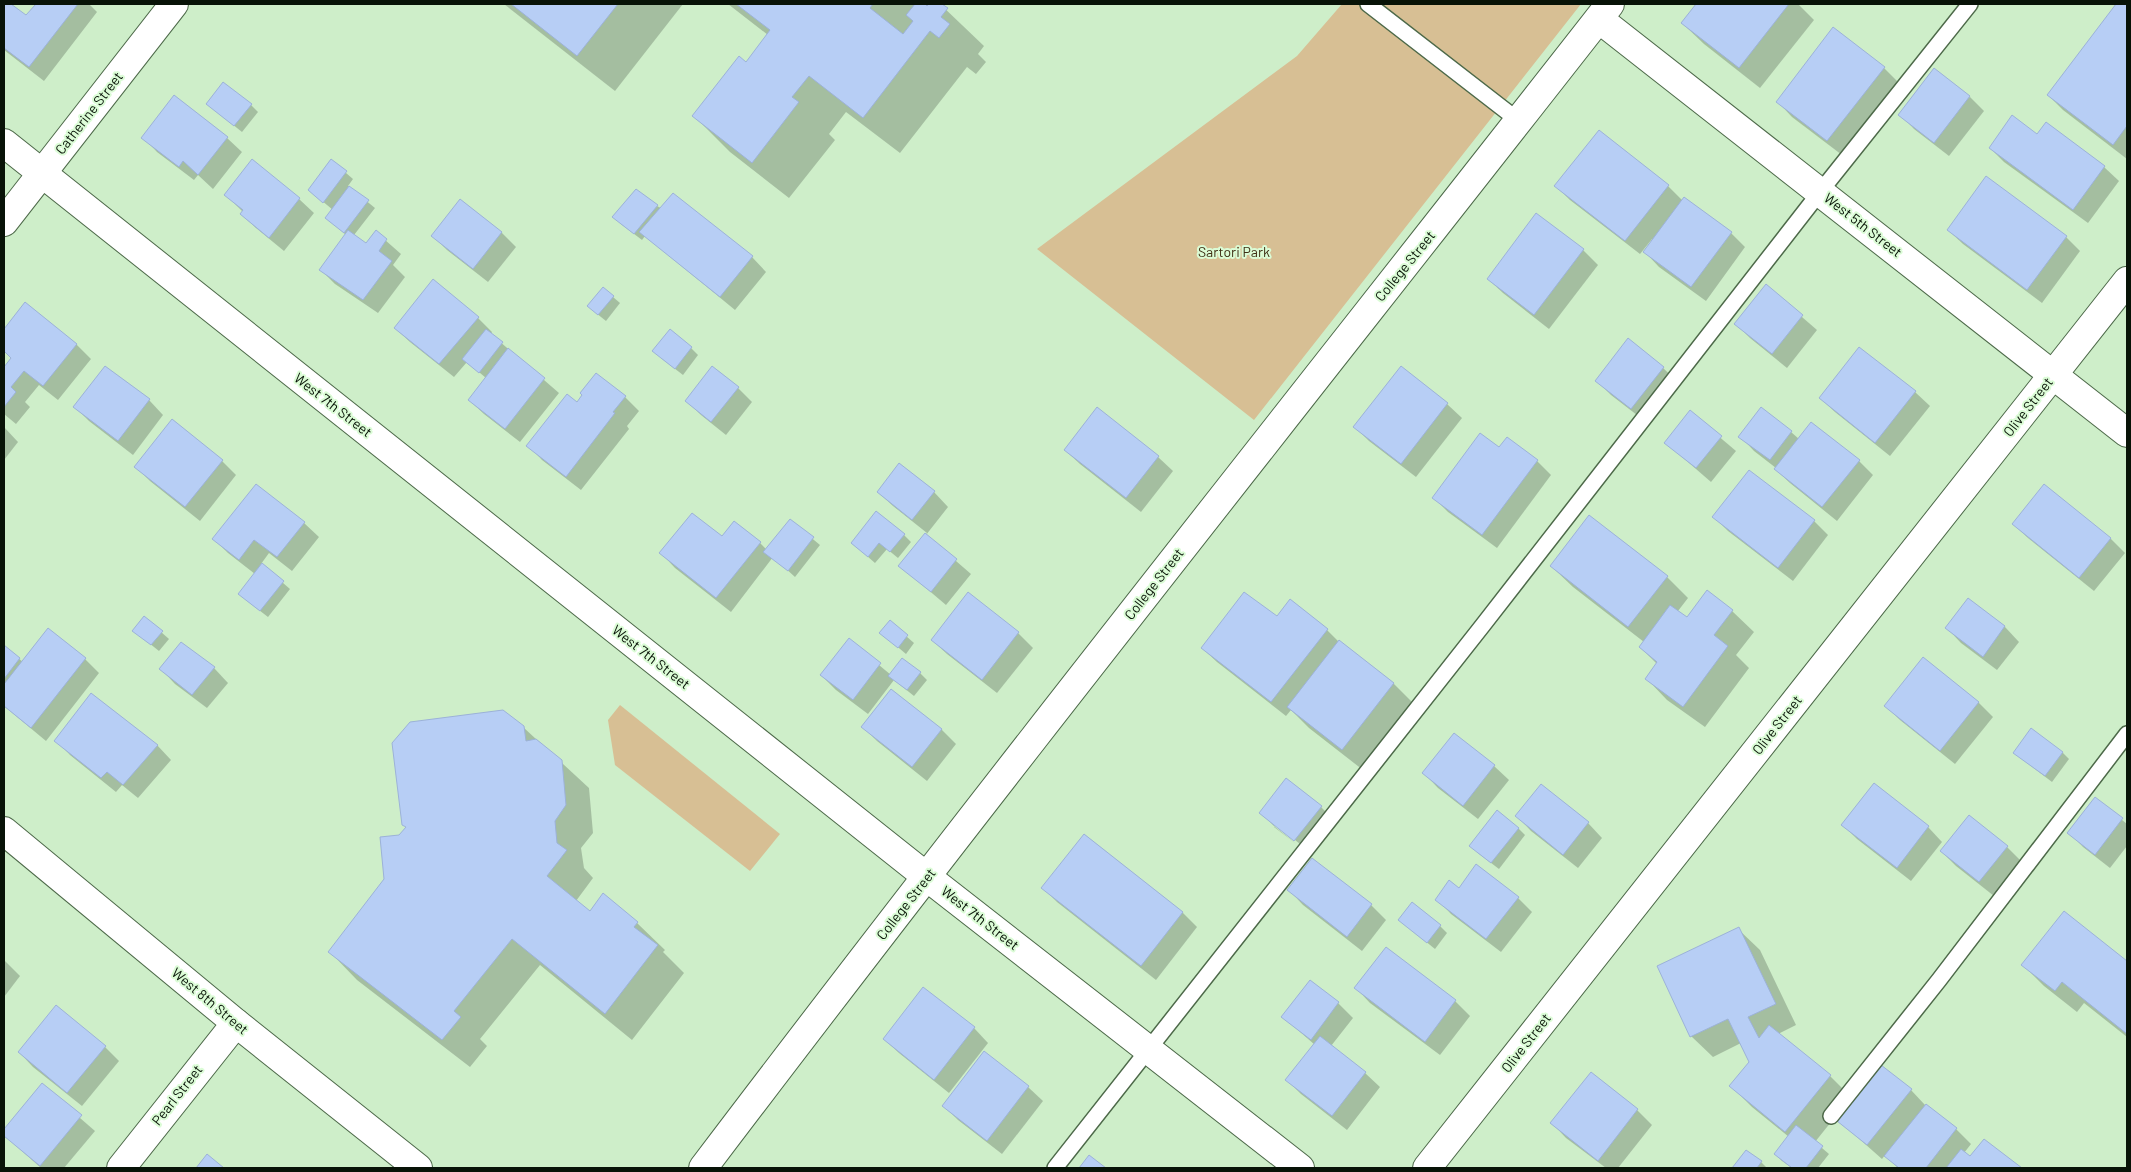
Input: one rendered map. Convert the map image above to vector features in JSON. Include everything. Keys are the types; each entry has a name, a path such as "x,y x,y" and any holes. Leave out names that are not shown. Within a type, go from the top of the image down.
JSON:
{"street":[{"name":"Catherine Street","path":"4,222 174,4"},
{"name":"College Street","path":"703,1168 833,996 1264,442 1605,11"},
{"name":"West 5th Street","path":"1605,11 1820,192 2127,433"},
{"name":"West 7th Street","path":"4,143 927,876 1300,1168"},
{"name":"Olive Street","path":"1427,1168 2127,282"},
{"name":"West 8th Street","path":"4,831 236,1023 418,1168"},
{"name":"Pearl Street","path":"121,1168 236,1023"}],"lane":[{"path":"1368,4 1519,121"},
{"path":"1055,1168 1484,625 1820,192 1970,4"},
{"path":"1831,1116 1939,980 2127,734"}],"green space":[{"name":"Sartori Park","path":"1342,4 1581,4 1254,420 1037,249 1297,56"},
{"path":"620,705 780,834 750,871 615,765 608,720"}],"building":[{"path":"4,4 11,4 26,15 36,4 78,4 29,67 4,48"},
{"path":"511,4 618,4 577,56"},
{"path":"736,4 873,4 870,8 903,34 913,21 906,15 915,4 925,4 927,6 929,4 942,4 948,8 941,17 950,24 939,38 930,31 863,118 809,76 792,97 799,102 752,163 692,116 739,56 746,62 770,30"},
{"path":"1696,4 1789,4 1739,68 1681,23"},
{"path":"2116,4 2127,4 2127,126 2113,145 2047,95"},
{"path":"1833,27 1885,67 1827,141 1776,102"},
{"path":"1934,68 1970,96 1934,143 1898,115"},
{"path":"223,82 252,104 234,126 206,104"},
{"path":"174,95 228,137 198,175 183,161 179,167 141,138"},
{"path":"2012,115 2037,134 2046,122 2105,166 2073,210 1989,148"},
{"path":"1599,130 1669,185 1625,241 1554,186"},
{"path":"252,159 300,198 269,238 240,214 243,210 224,195"},
{"path":"331,159 347,171 323,203 308,190"},
{"path":"1986,176 2067,236 2027,290 1947,230"},
{"path":"349,186 369,200 344,233 325,218"},
{"path":"636,189 658,205 634,234 612,217"},
{"path":"673,193 753,256 720,297 639,232"},
{"path":"1684,197 1732,232 1691,287 1643,252"},
{"path":"460,199 502,232 473,269 431,236"},
{"path":"1536,213 1584,249 1534,315 1487,279"},
{"path":"348,230 366,243 376,230 387,239 379,251 392,261 363,300 319,270"},
{"path":"433,279 479,317 439,364 394,328"},
{"path":"1766,284 1803,315 1772,354 1734,324"},
{"path":"603,287 614,296 598,315 587,306"},
{"path":"25,302 77,344 43,386 24,371 11,387 16,392 4,407 4,367 11,358 4,351 4,329"},
{"path":"486,329 503,342 479,373 462,359"},
{"path":"670,329 692,347 675,369 652,351"},
{"path":"1628,338 1664,367 1631,409 1595,381"},
{"path":"1859,347 1916,391 1875,443 1819,398"},
{"path":"508,348 545,378 505,429 468,400"},
{"path":"105,366 150,399 118,441 73,407"},
{"path":"712,366 739,387 711,422 685,401"},
{"path":"1401,366 1448,403 1401,464 1353,427"},
{"path":"596,373 626,396 566,477 526,446 567,394 577,402 582,395 580,393"},
{"path":"1097,407 1159,456 1126,498 1064,450"},
{"path":"1761,407 1792,431 1770,460 1738,437"},
{"path":"1690,410 1722,436 1696,468 1664,443"},
{"path":"172,419 223,460 185,507 134,467"},
{"path":"1811,422 1860,460 1822,507 1774,469"},
{"path":"1480,433 1499,447 1507,437 1538,460 1482,535 1432,498"},
{"path":"899,463 935,491 912,520 877,492"},
{"path":"1749,470 1815,520 1778,568 1712,517"},
{"path":"256,484 305,522 277,557 254,540 239,560 212,539"},
{"path":"2044,484 2111,538 2079,578 2012,524"},
{"path":"876,511 905,534 890,552 879,543 868,557 851,543"},
{"path":"692,513 722,536 734,521 761,542 716,598 659,553"},
{"path":"1589,515 1668,576 1628,627 1550,566"},
{"path":"790,519 814,537 788,571 763,552"},
{"path":"925,533 957,559 931,592 898,566"},
{"path":"262,563 284,581 260,611 238,594"},
{"path":"1707,590 1733,610 1714,635 1728,646 1683,707 1645,679 1657,662 1639,647 1670,605 1687,617"},
{"path":"968,592 1019,632 982,680 931,640"},
{"path":"1244,592 1277,616 1290,599 1328,629 1271,702 1201,648"},
{"path":"1968,598 2005,626 1983,657 1945,628"},
{"path":"144,616 163,631 151,645 132,631"},
{"path":"890,620 908,635 898,648 879,633"},
{"path":"48,628 86,658 31,728 4,706 4,684"},
{"path":"849,638 881,663 853,700 820,675"},
{"path":"1339,640 1394,683 1342,750 1287,707"},
{"path":"181,642 215,667 192,695 159,669"},
{"path":"4,645 20,658 4,679"},
{"path":"1923,657 1979,702 1940,751 1884,706"},
{"path":"902,658 921,672 907,690 888,676"},
{"path":"891,689 942,729 912,767 861,727"},
{"path":"91,693 158,745 123,785 107,772 101,778 54,741"},
{"path":"503,710 524,726 526,741 536,739 562,760 566,805 555,821 557,843 567,850 547,876 590,911 603,893 638,922 634,927 658,945 605,1014 512,939 454,1011 461,1017 442,1040 328,952 384,879 380,837 399,835 406,827 402,825 392,743 410,722"},
{"path":"2031,728 2063,752 2045,776 2013,753"},
{"path":"1454,733 1495,765 1463,806 1422,773"},
{"path":"1286,778 1322,806 1294,841 1259,813"},
{"path":"1874,783 1929,826 1897,868 1841,825"},
{"path":"1541,784 1589,822 1563,855 1515,816"},
{"path":"2095,797 2123,818 2095,855 2067,833"},
{"path":"1497,810 1519,828 1491,863 1469,846"},
{"path":"1969,815 2008,846 1979,882 1940,851"},
{"path":"1084,834 1183,912 1141,966 1041,888"},
{"path":"1312,858 1372,904 1347,937 1287,890"},
{"path":"1476,864 1519,897 1486,939 1435,900 1449,880 1459,888"},
{"path":"1412,902 1441,925 1427,943 1398,920"},
{"path":"2064,911 2127,961 2127,1034 2062,982 2055,991 2021,965"},
{"path":"1739,927 1776,1004 1748,1017 1759,1038 1769,1025 1831,1075 1785,1132 1729,1086 1749,1062 1728,1019 1690,1037 1657,966"},
{"path":"1386,947 1456,1000 1425,1042 1354,988"},
{"path":"1310,980 1339,1002 1311,1040 1281,1017"},
{"path":"923,987 975,1027 934,1080 883,1039"},
{"path":"56,1005 106,1046 67,1093 18,1052"},
{"path":"1320,1036 1366,1072 1332,1116 1285,1080"},
{"path":"984,1051 1029,1086 987,1141 942,1106"},
{"path":"1881,1065 1912,1089 1867,1145 1837,1121"},
{"path":"1591,1072 1638,1109 1598,1161 1550,1123"},
{"path":"42,1083 82,1115 40,1166 4,1136 4,1129"},
{"path":"1926,1104 1957,1128 1926,1168 1899,1168 1884,1156"},
{"path":"1796,1125 1823,1146 1806,1168 1792,1168 1774,1154"},
{"path":"1984,1139 2022,1168 1946,1168 1961,1149 1970,1156"},
{"path":"1746,1150 1762,1161 1757,1168 1732,1168"},
{"path":"207,1154 224,1168 196,1168"},
{"path":"1089,1155 1106,1168 1079,1168"}]}
